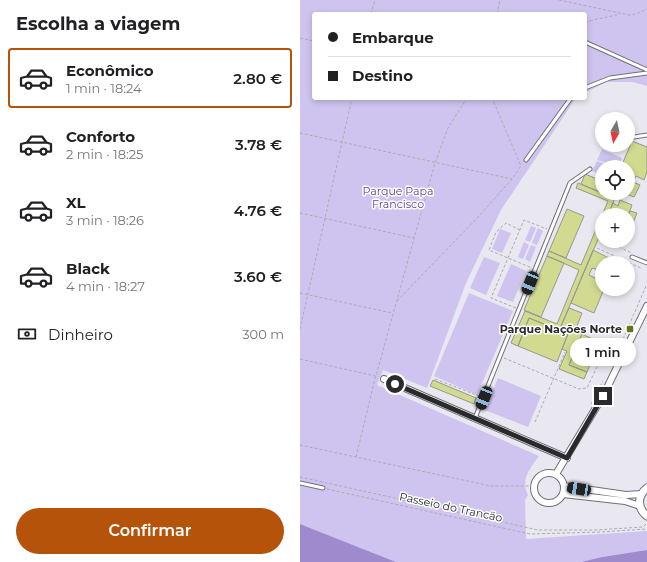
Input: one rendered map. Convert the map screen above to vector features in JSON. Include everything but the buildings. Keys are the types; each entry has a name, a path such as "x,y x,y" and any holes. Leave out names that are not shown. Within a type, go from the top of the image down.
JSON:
{"street":[{"path":"556,474 603,396 647,306"},
{"path":"384,380 567,458"},
{"path":"544,473 556,474 562,479 564,486 563,494 554,502 542,502 534,493 533,486 535,480 544,473"},
{"path":"564,486 626,495 641,494"},
{"path":"647,488 641,494 640,506 647,516"},
{"path":"563,494 625,502 640,506"}],"lane":[{"path":"587,43 647,70"},
{"path":"587,87 610,78 647,73"},
{"path":"526,160 570,100"},
{"path":"635,137 647,135"},
{"path":"475,418 520,310 570,183 590,169"},
{"path":"632,255 647,263"},
{"path":"300,483 323,488"}],"path":[{"path":"372,12 375,0"},
{"path":"497,12 500,0"},
{"path":"559,0 620,14"},
{"path":"587,22 620,14 636,14 647,9"},
{"path":"300,38 312,41"},
{"path":"300,329 352,100"},
{"path":"356,457 376,376 435,163 448,128 466,100"},
{"path":"396,302 512,179 521,166 493,100"},
{"path":"300,133 512,179"},
{"path":"300,213 414,238"},
{"path":"520,310 491,298 524,220 551,230"},
{"path":"520,230 506,223 496,232 489,250 536,270"},
{"path":"597,248 641,268"},
{"path":"618,248 632,255"},
{"path":"616,354 647,284"},
{"path":"300,293 393,313"},
{"path":"500,356 579,389 587,388 611,337"},
{"path":"534,422 565,352"},
{"path":"300,360 376,376"},
{"path":"436,379 484,398"},
{"path":"591,404 604,380"},
{"path":"300,445 491,486 533,486"},
{"path":"300,477 538,530 595,530 643,526 647,522"},
{"name":"Passeio do Trancão","path":"323,488 530,534 647,529"}],"green space":[{"name":"Parque Papa Francisco","path":"300,0 647,0 647,86 633,82 606,82 587,92 587,12 312,12 312,100 575,100 501,210 466,283 427,388 383,370 377,385 539,456 527,474 525,484 528,495 525,500 526,539 647,531 647,550 581,562 396,562 300,524"},
{"path":"601,152 609,152 622,158 621,160 597,160"},
{"path":"595,165 595,172 592,171"},
{"path":"531,226 536,228 530,242 525,240"},
{"path":"538,228 543,231 537,245 532,243"},
{"path":"500,229 511,233 502,253 492,249"},
{"path":"524,242 529,245 523,259 518,257"},
{"path":"531,245 536,247 530,262 525,259"},
{"path":"484,257 500,263 486,295 470,288"},
{"path":"511,264 526,271 513,302 497,296"},
{"path":"469,293 513,311 477,395 434,376"},
{"path":"498,378 541,396 528,427 485,410"}],"shaded area":[{"path":"300,524 396,562 300,562"},
{"path":"647,550 647,562 581,562 602,557"}],"place":[{"name":"Parque Nações Norte","path":"630,329"}],"route":[{"path":"395,384 567,458 603,396"}]}
